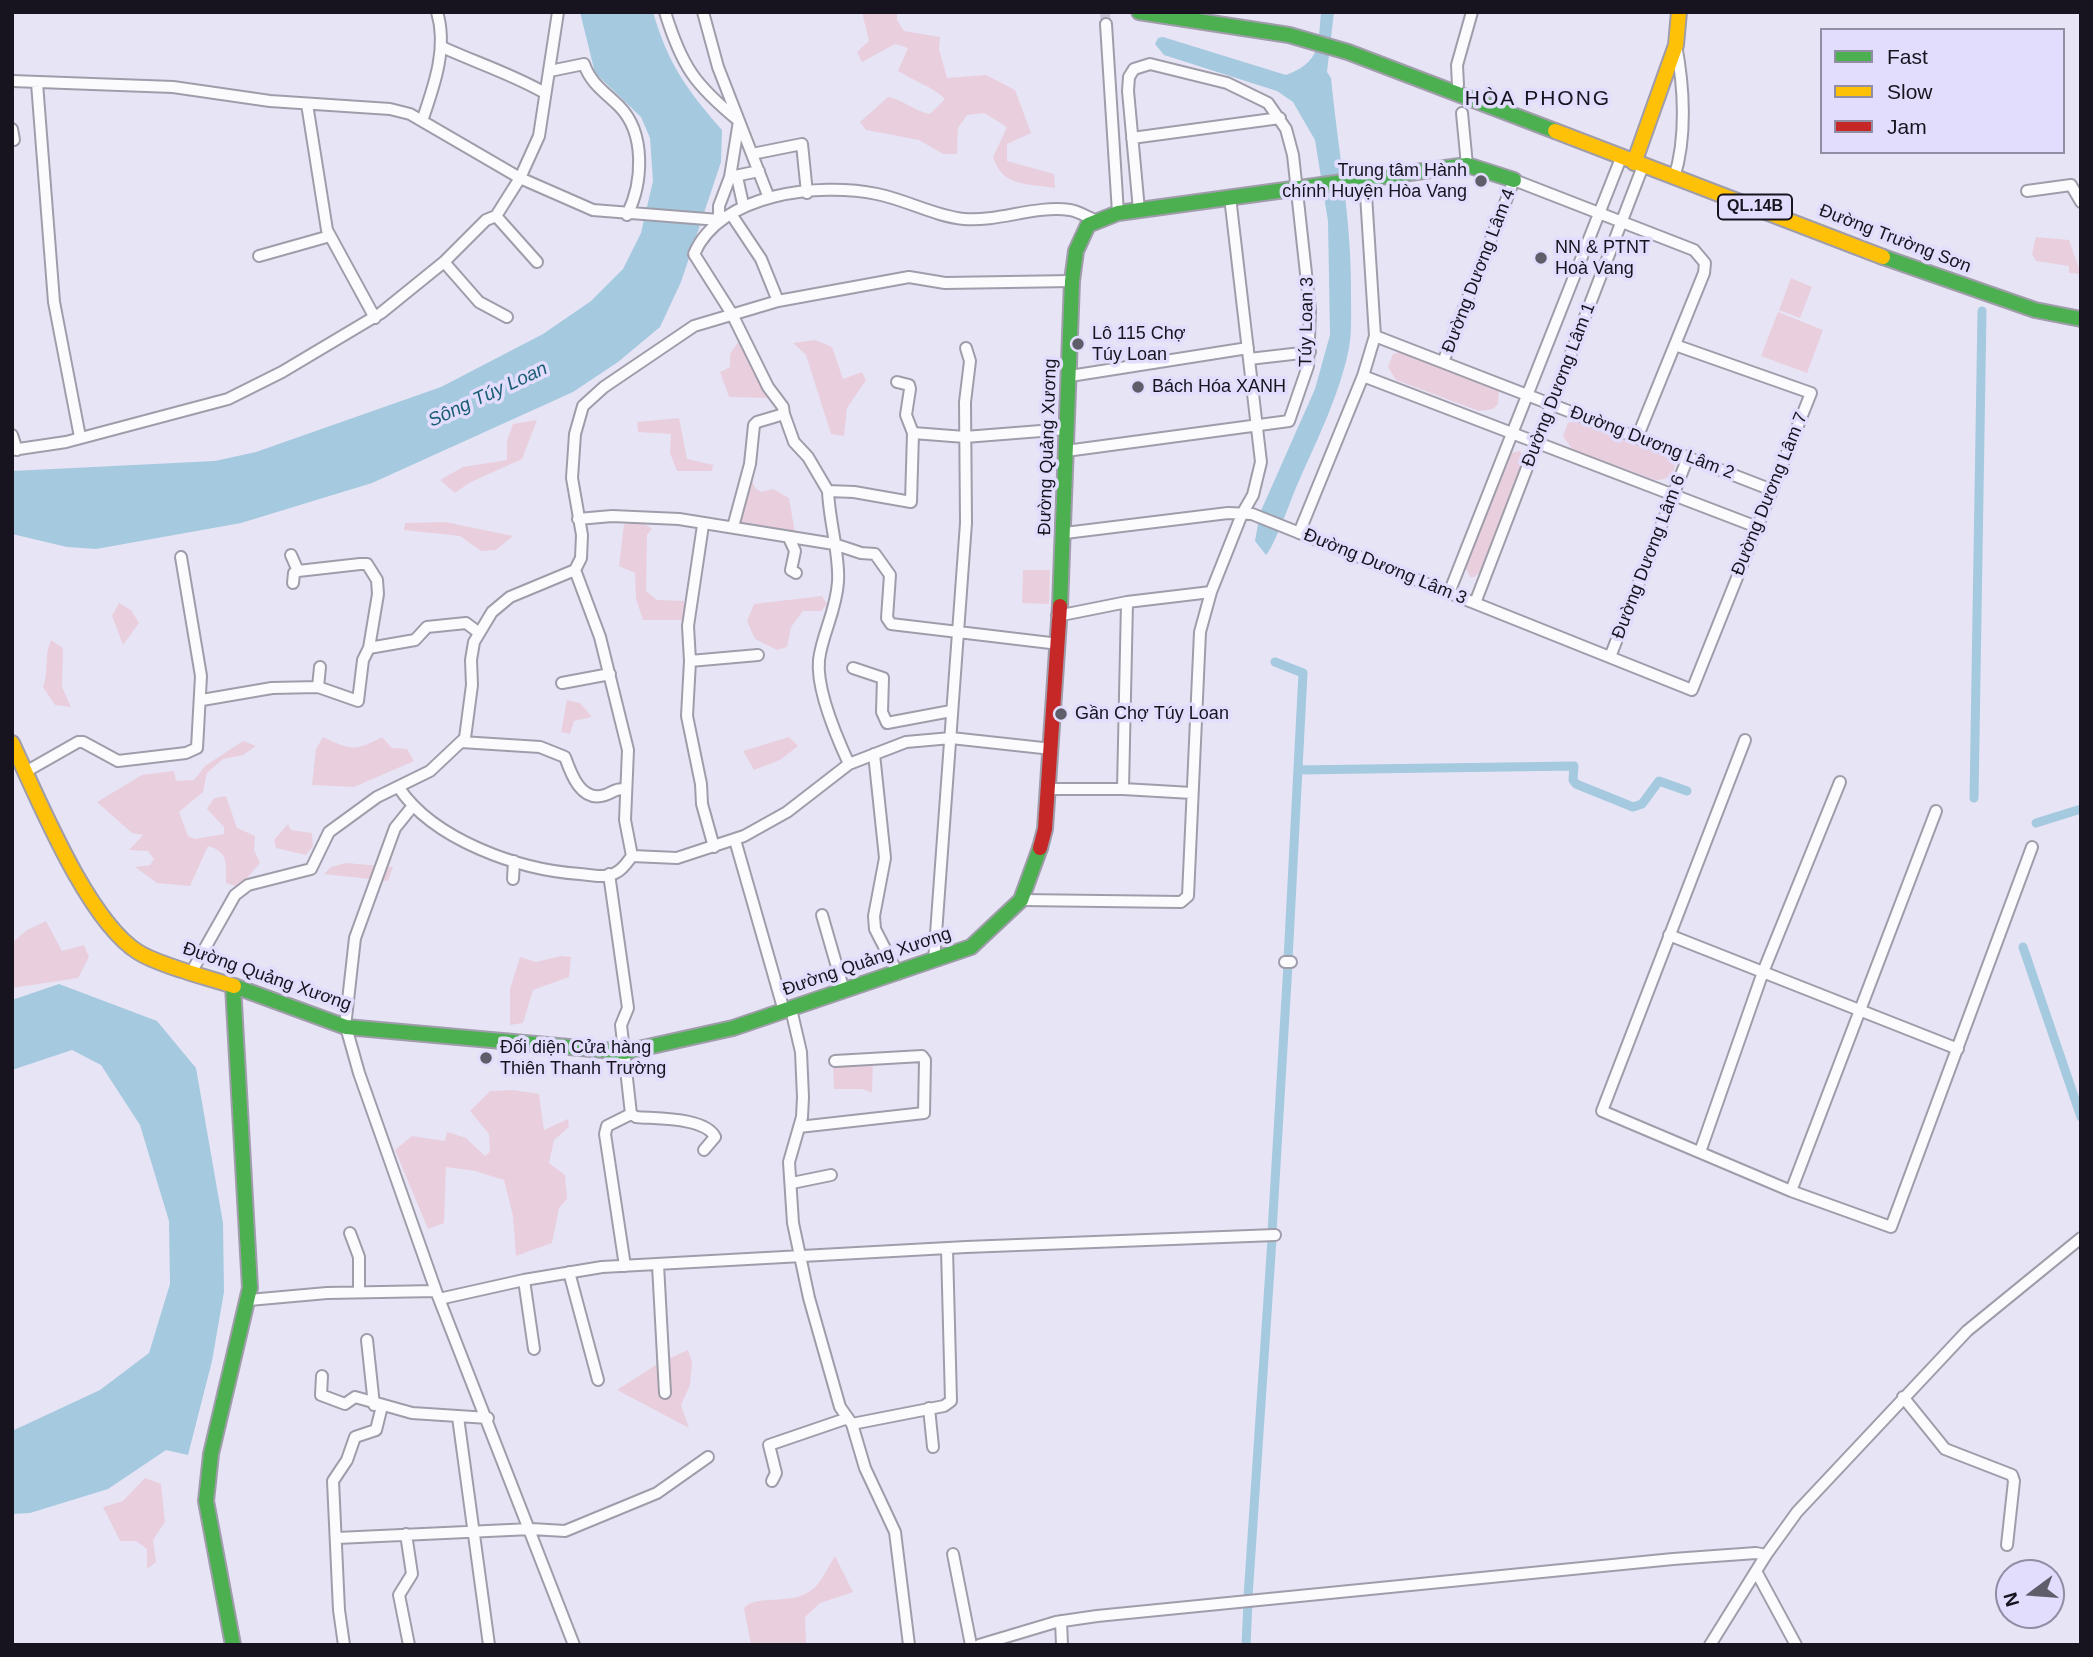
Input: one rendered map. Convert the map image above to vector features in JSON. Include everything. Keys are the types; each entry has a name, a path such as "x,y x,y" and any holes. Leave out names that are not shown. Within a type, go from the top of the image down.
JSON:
{"main road":[{"name":"Đường Trường Sơn","path":"1139,12 1289,36 1348,52 1929,275 2035,310 2081,319"},
{"path":"1632,163 1676,45 1679,12"},
{"path":"1095,220 1118,213 1467,165 1514,180"},
{"name":"Đường Quảng Xương","path":"12,743 89,896 106,922 138,952 346,1027 625,1052 733,1028 971,947 1021,901 1037,860 1050,789 1059,644 1057,616 1065,533 1072,281 1079,240 1095,220"},
{"path":"233,986 234,1044 247,1201 249,1300 211,1454 206,1501 233,1645"}],"street":[{"path":"422,121 442,47 443,30 438,12"},
{"path":"12,435 15,450 80,437 228,399 282,372 375,318 444,262 486,220 496,216 520,178 538,136 558,12"},
{"path":"666,12 677,51 693,78 739,121"},
{"path":"703,12 718,67 769,198"},
{"path":"1458,85 1457,65 1472,12"},
{"path":"1106,24 1118,213"},
{"path":"1674,178 1681,129 1676,45"},
{"path":"442,47 492,70 508,72 545,93"},
{"path":"550,71 584,64 594,84 619,105 632,122 637,135 638,165 632,215"},
{"path":"1139,210 1129,77 1142,64 1227,83 1268,103 1280,118"},
{"path":"12,81 173,87 307,104 390,109 422,121 520,178 593,210 719,220"},
{"path":"37,83 54,302 80,437"},
{"path":"307,104 323,213 330,236 375,318"},
{"path":"1462,113 1467,165"},
{"path":"1132,138 1280,118"},
{"name":"Túy Loan 3","path":"1257,426 1289,421 1304,384 1310,352 1310,291 1293,155 1280,118"},
{"path":"719,220 719,206 734,177 739,121"},
{"path":"752,154 802,144 807,193"},
{"name":"Đường Dương Lâm 1","path":"1449,593 1599,214 1632,163"},
{"name":"Đường Dương Lâm 1","path":"1475,603 1622,222 1632,163"},
{"path":"734,177 758,171"},
{"path":"734,177 743,204"},
{"path":"1295,531 1363,376 1375,336 1359,180"},
{"path":"1514,180 1695,250 1705,263 1704,273 1637,438"},
{"name":"Đường Dương Lâm 4","path":"1443,362 1514,180"},
{"path":"2027,191 2071,185 2081,202"},
{"path":"849,764 829,713 819,661 836,609 839,578 828,491 808,457 794,442 783,407 768,387 732,314 694,254 700,241 719,220 743,204 807,193 862,191 963,219 1070,210 1095,220"},
{"path":"1021,901 1184,901 1188,896 1200,632 1211,592 1247,514 1262,462 1230,197"},
{"path":"731,214 761,259 778,300"},
{"path":"496,216 537,262"},
{"path":"259,256 330,236"},
{"path":"444,262 479,302 507,317"},
{"path":"192,971 235,895 248,885 311,869 329,832 377,797 430,771 465,738 472,685 471,660 478,632 492,612 510,597 575,570 581,558 582,535 572,478 575,434 583,406 604,387 694,326 778,300 909,278 945,283 1072,281"},
{"name":"Đường Dương Lâm 2","path":"1375,336 1772,490"},
{"name":"Đường Dương Lâm 7","path":"1675,345 1811,393 1692,690"},
{"path":"934,961 965,523 965,437 970,361 966,348"},
{"path":"1070,376 1248,354 1310,352"},
{"path":"1363,376 1758,527"},
{"path":"828,491 854,492 911,502 913,433 906,415 910,389 897,382"},
{"path":"733,527 750,464 754,425 784,414"},
{"path":"1066,451 1257,426"},
{"path":"913,433 965,437 1066,429"},
{"name":"Đường Dương Lâm 6","path":"1610,657 1688,457"},
{"name":"Đường Dương Lâm 3","path":"1065,533 1247,514 1692,690"},
{"path":"578,519 653,517 733,527 834,544 861,553 875,554 887,569 890,579 889,623 959,634 1059,644"},
{"path":"704,525 688,626 689,734 714,847"},
{"path":"789,538 795,551 792,570 796,573"},
{"path":"290,555 299,571"},
{"path":"27,771 83,741 118,761 186,753 197,748 202,700 198,643 181,557"},
{"path":"202,700 272,688 318,687 358,701 363,660 369,648 378,594 377,580 367,564 299,571 294,573 293,583"},
{"path":"575,570 593,612 628,750 625,820 632,856"},
{"path":"1057,616 1127,601 1211,592"},
{"path":"1123,789 1127,601"},
{"path":"369,648 415,640 427,626 466,623 478,632"},
{"path":"690,661 758,654"},
{"path":"318,687 320,667"},
{"path":"853,668 883,678 882,712 887,723 951,711"},
{"path":"562,683 610,674"},
{"path":"632,856 677,858 734,840 787,812 849,764 906,742 951,738 1052,749"},
{"path":"1745,740 1602,1111 1791,1191 1891,1227 2032,847"},
{"path":"461,742 549,749 565,757 577,784 588,794 598,796 616,788 625,789"},
{"path":"874,754 885,858 874,916 875,929 898,974"},
{"path":"1700,1152 1763,972 1840,782"},
{"path":"399,788 412,807 462,839 514,861 574,874 610,874 617,873 632,856"},
{"path":"1050,789 1192,793"},
{"path":"412,807 395,828 355,938 346,1027 359,1073 438,1295 574,1645"},
{"path":"1791,1191 1862,1011 1936,811"},
{"path":"734,840 801,1052 802,1117 789,1162 799,1255 840,1407 850,1421 865,1468 899,1548 909,1645"},
{"path":"513,879 514,861"},
{"path":"610,874 628,1008 621,1025 631,1114"},
{"path":"822,915 844,992"},
{"path":"1669,935 1958,1049"},
{"path":"799,1128 924,1113 925,1060 922,1056 835,1061"},
{"path":"631,1114 636,1117 680,1119 711,1131 715,1137 704,1150"},
{"path":"625,1266 604,1134 607,1126 631,1114"},
{"path":"792,1183 831,1175"},
{"path":"351,1233 359,1256 359,1292"},
{"path":"249,1300 359,1292 438,1295 569,1272 625,1266 799,1255 1272,1235"},
{"path":"1710,1645 1766,1555 1797,1512 1967,1331 2081,1238"},
{"path":"772,1481 776,1473 769,1445 850,1421 948,1404 952,1395 947,1249"},
{"path":"658,1265 665,1394"},
{"path":"569,1272 597,1380"},
{"path":"524,1280 534,1349"},
{"path":"344,1645 339,1610 333,1481 347,1460 355,1437 376,1430 378,1406 367,1340"},
{"path":"322,1376 321,1395 345,1404 355,1398 412,1413 488,1418"},
{"path":"1903,1397 1945,1449 2013,1478 2007,1545"},
{"path":"929,1408 933,1447"},
{"path":"458,1417 489,1645"},
{"path":"337,1538 531,1529 565,1531 657,1493 708,1457"},
{"path":"406,1534 412,1574 399,1595 409,1645"},
{"path":"979,1645 1062,1621 1248,1599 1673,1559 1756,1553 1766,1555"},
{"path":"953,1554 971,1645"},
{"path":"1757,1573 1796,1645"},
{"path":"1062,1621 1062,1645"}],"shaded area":[{"path":"862,12 897,12 897,20 904,31 940,37 939,49 947,78 986,75 1015,90 1031,133 1007,144 1007,161 1054,174 1055,188 1017,182 1003,174 993,157 1007,127 984,113 967,115 958,128 957,154 943,154 919,140 866,130 860,122 888,97 930,114 945,99 898,71 908,48 895,44 862,62 857,52 869,41"},
{"path":"2036,237 2069,240 2081,274 2069,273 2069,266 2036,261 2032,254"},
{"path":"1791,278 1812,287 1800,318 1779,310"},
{"path":"1778,312 1823,330 1807,373 1761,356"},
{"path":"815,340 832,347 843,379 862,372 866,380 847,408 844,436 831,434 806,355 793,343"},
{"path":"738,342 767,398 729,397 720,372 730,367 730,354"},
{"path":"1407,350 1499,389 1498,404 1493,409 1479,411 1396,380 1388,367 1393,354"},
{"path":"679,418 687,459 713,465 712,471 677,471 670,453 671,434 638,432 637,422"},
{"path":"537,420 522,459 469,483 455,493 440,480 463,467 507,460 507,441 513,424"},
{"path":"1583,420 1671,454 1675,459 1673,472 1665,479 1655,480 1572,449 1563,436 1568,423"},
{"path":"1520,451 1525,458 1482,571 1470,577 1466,568 1508,457 1510,453"},
{"path":"751,478 755,488 761,492 773,489 789,498 795,533 731,523"},
{"path":"639,520 652,529 647,535 646,591 657,600 684,601 685,620 643,620 636,599 635,573 619,566 624,524"},
{"path":"445,522 513,536 496,550 481,551 460,536 404,530 405,523"},
{"path":"1023,570 1050,570 1049,604 1022,603"},
{"path":"822,596 827,604 821,611 803,611 791,627 787,647 777,650 755,639 747,621 754,604"},
{"path":"119,603 131,610 139,623 123,645 112,616"},
{"path":"51,640 63,648 62,687 71,707 55,705 43,687"},
{"path":"567,700 580,703 592,717 574,721 570,734 561,732"},
{"path":"323,737 352,748 382,737 392,748 407,749 414,761 354,787 312,785 316,749"},
{"path":"789,737 798,746 780,760 754,770 743,751"},
{"path":"243,741 256,746 243,755 223,759 207,773 203,792 179,812 188,836 195,839 224,834 224,827 207,809 214,798 226,796 237,828 255,836 254,850 260,863 239,887 226,883 223,855 208,846 190,886 157,883 135,867 150,865 154,859 148,851 129,850 143,835 132,833 97,802 142,775 174,771 176,781 194,780 205,766"},
{"path":"288,824 291,830 312,833 313,846 306,855 276,848 274,840"},
{"path":"346,863 393,867 388,881 324,874 331,867"},
{"path":"46,921 62,951 84,945 89,957 78,978 12,988 12,943 27,930"},
{"path":"561,956 571,957 569,977 533,990 523,1023 510,1025 510,989 520,957 536,962"},
{"path":"848,1053 866,1053 873,1058 872,1093 863,1089 834,1089 833,1059"},
{"path":"513,1090 539,1094 544,1130 568,1119 569,1127 554,1140 549,1163 565,1175 567,1199 559,1208 552,1243 516,1256 513,1216 504,1180 475,1171 446,1167 444,1223 428,1229 395,1150 412,1136 445,1141 447,1132 466,1138 485,1156 490,1152 489,1134 470,1111 490,1091"},
{"path":"688,1350 692,1362 690,1385 681,1405 689,1428 617,1390 659,1363"},
{"path":"145,1478 161,1484 165,1522 153,1540 156,1562 147,1569 147,1549 136,1541 120,1541 103,1507 123,1501"},
{"path":"835,1556 853,1592 820,1603 805,1617 806,1645 751,1645 744,1608 758,1601 795,1597 813,1589"}],"water":[{"name":"Sông Túy Loan","path":"580,12 653,12 665,47 680,76 722,130 721,162 681,282 660,327 618,362 573,392 372,483 241,523 96,549 67,547 12,534 12,471 215,461 256,452 441,387 543,334 591,301 623,269 641,233 653,181 650,138 641,117 595,73"},
{"path":"1321,12 1334,12 1327,72 1331,78 1349,240 1350,342 1340,382 1327,417 1266,555 1255,541 1260,513 1315,389 1330,335 1328,221 1315,140 1293,102 1277,91 1164,55 1155,44 1158,38 1163,37 1286,75 1306,64 1316,51"},
{"path":"59,984 157,1021 196,1068 223,1223 224,1292 212,1361 188,1455 166,1450 108,1489 30,1513 12,1514 12,1431 100,1390 149,1353 170,1284 169,1221 140,1125 101,1065 72,1050 12,1070 12,1000"}],"waterway":[{"path":"1974,798 1982,311"},
{"path":"1275,662 1303,673 1288,960"},
{"path":"1298,770 1574,766 1573,780 1576,784 1633,807 1642,804 1659,781 1687,791"},
{"path":"2036,823 2081,809"},
{"path":"2023,947 2081,1117"},
{"path":"1272,1232 1288,964"},
{"path":"1248,1597 1272,1239"},
{"path":"1246,1645 1248,1602"}],"tunnel":[{"path":"1105,12 1106,24"}],"traffic: fast":[{"path":"1139,12 1289,35 1348,52 1555,131"},
{"path":"1060,606 1072,281 1076,251 1088,225 1118,213 1467,165 1514,180"},
{"path":"1883,257 2035,310 2081,319"},
{"path":"234,986 346,1027 625,1052 733,1028 971,947 1021,900 1040,848"},
{"path":"233,986 250,1288 211,1454 206,1501 233,1645"}],"traffic: slow":[{"path":"1634,163 1676,45 1679,12"},
{"path":"1555,131 1883,257"},
{"path":"12,743 66,856 100,914 119,936 147,957 234,986"}],"traffic: jam":[{"path":"1040,848 1045,829 1060,606"}],"place":[{"name":"Trung tâm Hành chính Huyện Hòa Vang","path":"1481,181"},
{"name":"NN & PTNT Hoà Vang","path":"1541,258"},
{"name":"Lô 115 Chợ Túy Loan","path":"1078,344"},
{"name":"Bách Hóa XANH","path":"1138,387"},
{"name":"Gần Chợ Túy Loan","path":"1061,714"},
{"name":"Đối diện Cửa hàng Thiên Thanh Trường","path":"486,1058"}],"district":[{"name":"HÒA PHONG","path":"1538,99"}]}
